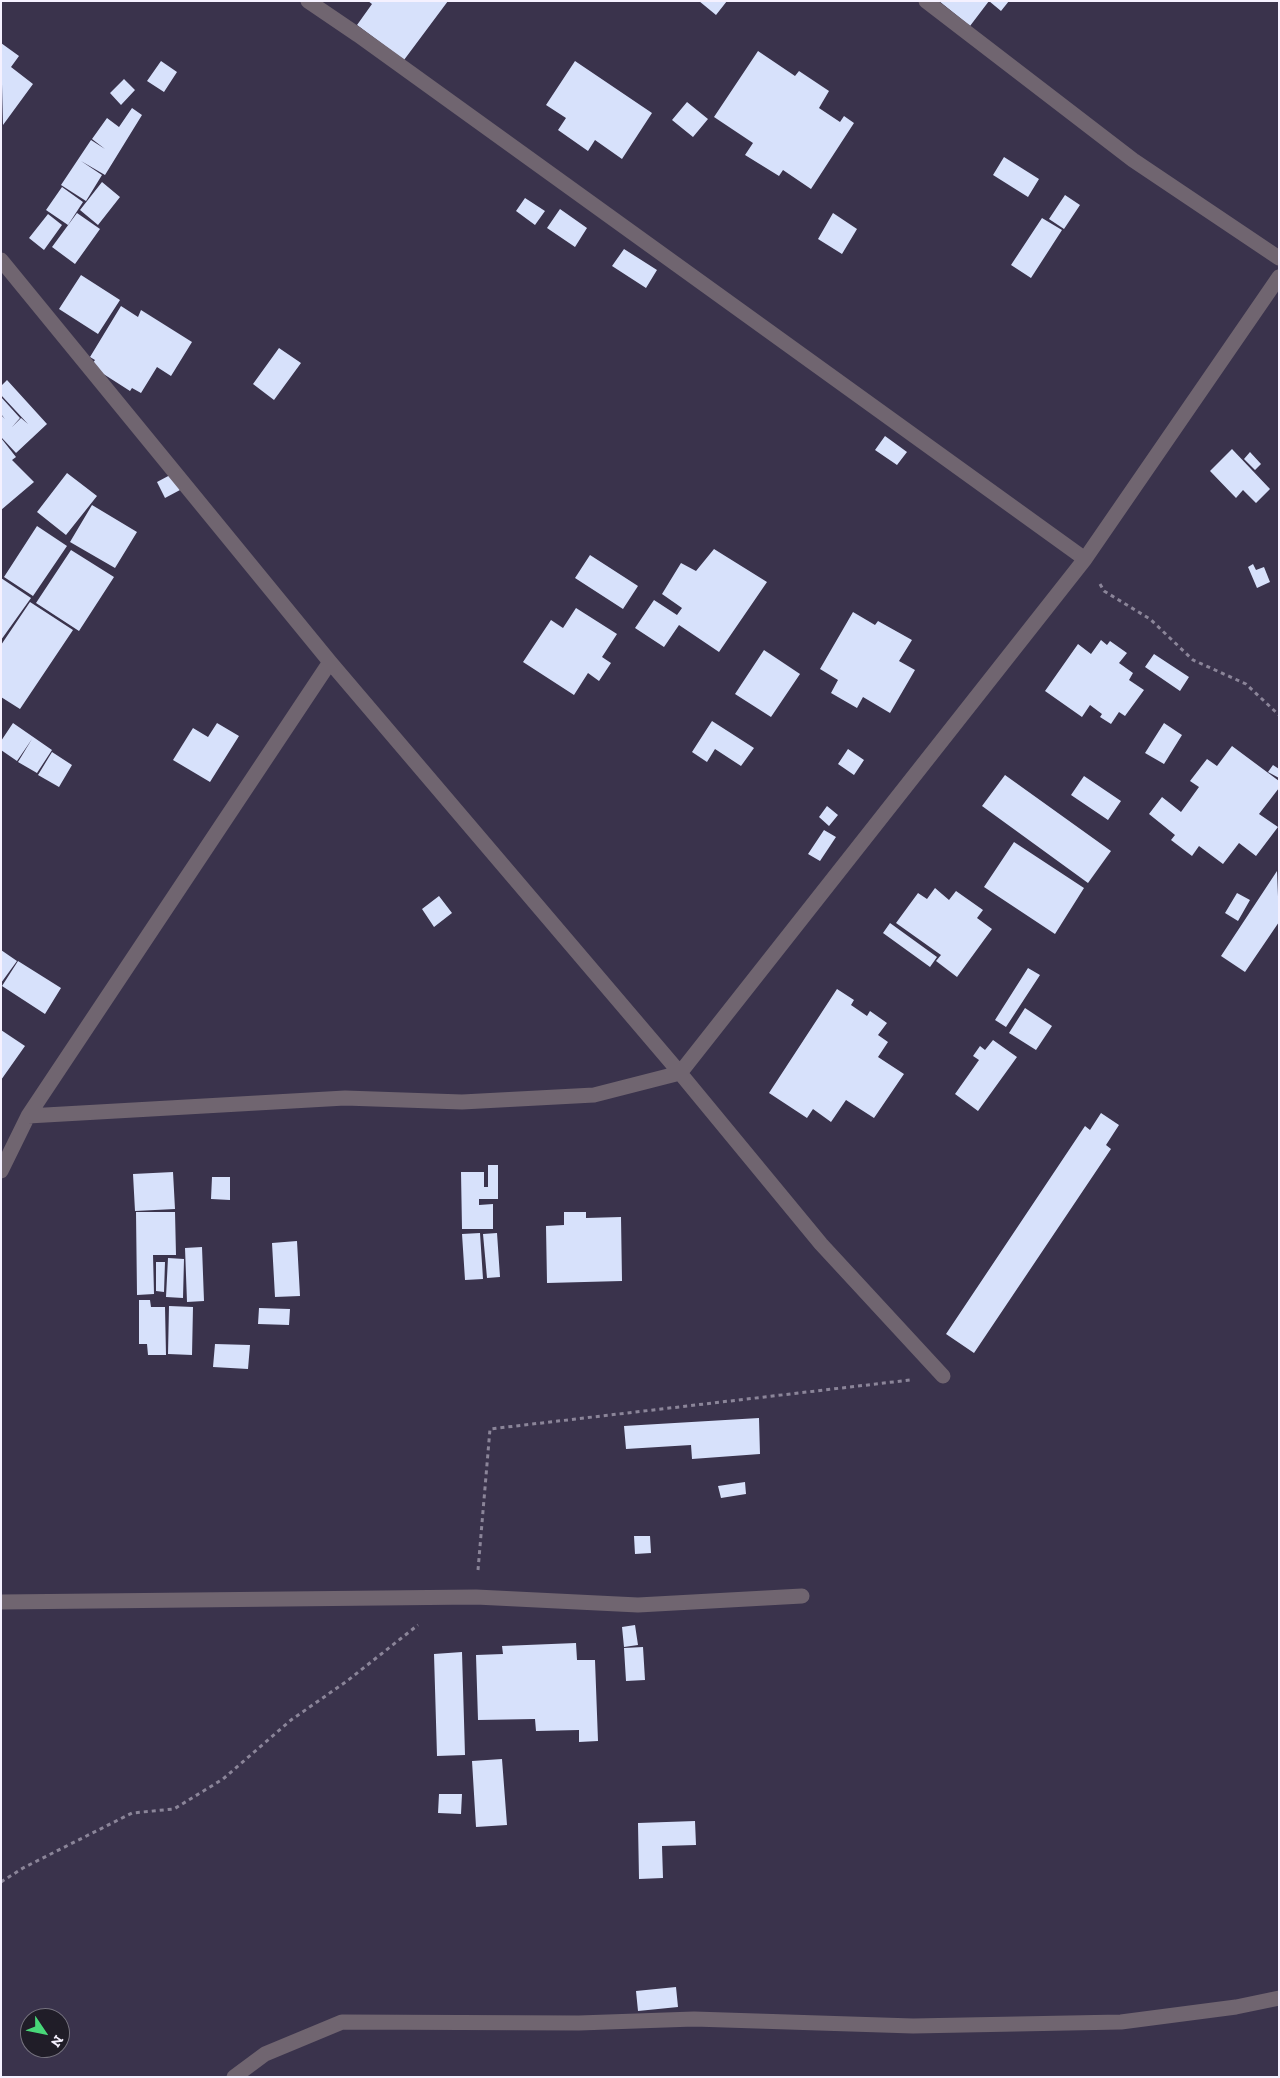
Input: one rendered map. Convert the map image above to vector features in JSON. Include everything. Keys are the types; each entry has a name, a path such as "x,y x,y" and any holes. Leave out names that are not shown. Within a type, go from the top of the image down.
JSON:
{"street":[{"path":"308,1 358,35 1084,559"},
{"path":"926,1 1132,160 1279,258"},
{"path":"1,260 330,662 680,1073 821,1244 943,1376"},
{"path":"28,1116 345,1098 462,1102 594,1095 680,1073 1084,559 1279,277"},
{"path":"1,1171 28,1116 330,662"},
{"path":"1,1602 476,1597 638,1605 802,1596"},
{"path":"234,2077 265,2054 342,2022 579,2023 694,2019 913,2026 1121,2022 1236,2007 1279,1998"}],"path":[{"path":"1084,559 1104,591 1150,620 1193,660 1246,684 1279,715"}],"building":[{"path":"368,1 448,1 404,60 357,25 372,4"},
{"path":"699,1 727,1 716,15"},
{"path":"939,1 989,1 970,26"},
{"path":"989,1 1009,1 1001,11"},
{"path":"1,43 19,56 11,67 33,84 3,125"},
{"path":"758,51 795,76 799,71 829,91 819,108 840,122 844,116 854,123 811,189 783,170 779,176 745,155 753,143 714,117"},
{"path":"161,61 177,72 164,92 147,81"},
{"path":"575,61 652,113 622,159 595,140 588,151 558,130 566,118 546,105"},
{"path":"124,79 135,90 121,105 110,93"},
{"path":"687,102 708,119 693,137 672,120"},
{"path":"132,108 142,115 105,175 81,161 102,175 86,201 61,185 91,140 105,149 92,139 107,118 119,127"},
{"path":"1004,157 1039,179 1028,197 993,175"},
{"path":"102,182 120,197 98,225 80,210"},
{"path":"62,187 83,202 68,225 46,210"},
{"path":"1065,195 1080,205 1064,229 1049,219"},
{"path":"525,198 545,211 535,225 516,211"},
{"path":"560,209 587,228 575,247 547,228"},
{"path":"77,213 100,229 75,264 52,247"},
{"path":"833,213 857,229 842,254 818,239"},
{"path":"48,214 62,225 44,250 29,238"},
{"path":"1042,218 1062,230 1031,278 1011,265"},
{"path":"624,249 657,270 646,288 612,266"},
{"path":"81,275 120,300 98,334 59,309"},
{"path":"121,306 138,317 141,310 192,342 171,376 157,367 141,393 132,388 130,391 91,366 95,360 90,357"},
{"path":"279,348 301,363 274,400 253,384"},
{"path":"7,380 47,424 16,453 1,437 1,415 5,419 1,414 1,397 20,418 12,427 21,418 28,424 1,395 1,386"},
{"path":"885,436 907,452 897,465 875,450"},
{"path":"1,438 16,457 12,460 34,482 1,510"},
{"path":"1232,449 1270,489 1256,503 1243,490 1236,498 1210,471"},
{"path":"1250,452 1261,464 1255,470 1244,459"},
{"path":"67,473 97,496 66,535 37,512"},
{"path":"172,474 180,490 165,498 157,482"},
{"path":"92,505 137,532 115,568 70,542"},
{"path":"37,526 67,546 33,596 4,577"},
{"path":"714,549 767,582 719,652 679,625 664,647 635,628 654,600 677,615 682,608 662,594 681,563 696,571"},
{"path":"71,550 114,577 79,631 36,603"},
{"path":"590,555 638,586 623,609 575,578"},
{"path":"1253,564 1256,570 1264,567 1270,582 1257,588 1248,567"},
{"path":"1,578 31,598 1,640"},
{"path":"30,602 73,630 20,709 1,697 1,645"},
{"path":"576,608 617,634 602,657 611,663 599,681 588,673 574,695 523,662 551,620 563,628"},
{"path":"853,612 875,625 878,621 912,640 899,661 915,670 890,713 863,697 857,708 831,693 838,680 820,669"},
{"path":"1101,640 1107,645 1110,641 1127,653 1119,663 1133,673 1129,680 1144,690 1125,716 1119,712 1111,724 1100,717 1102,714 1090,705 1082,717 1045,691 1078,644 1091,654"},
{"path":"764,650 800,674 771,717 735,694"},
{"path":"1154,654 1189,677 1180,691 1145,667"},
{"path":"712,721 754,748 741,766 715,749 707,762 692,752"},
{"path":"13,723 52,750 37,773 18,762 32,739 17,761 1,750 1,741"},
{"path":"217,723 239,736 210,782 173,760 193,728 208,737"},
{"path":"1164,723 1182,735 1164,764 1145,753"},
{"path":"1232,746 1279,781 1279,788 1259,814 1278,827 1256,856 1239,843 1223,864 1199,846 1192,856 1171,840 1175,835 1149,814 1162,797 1181,812 1199,787 1190,781 1207,759 1217,766"},
{"path":"848,749 864,760 854,775 838,764"},
{"path":"52,752 72,765 59,787 38,775"},
{"path":"1273,765 1279,769 1279,778 1268,772"},
{"path":"1005,775 1111,851 1088,883 982,806"},
{"path":"1084,776 1121,801 1108,820 1071,795"},
{"path":"827,806 838,815 829,826 819,817"},
{"path":"824,830 836,837 820,861 808,854"},
{"path":"1014,842 1084,888 1055,934 984,887"},
{"path":"1277,871 1279,922 1245,972 1221,956"},
{"path":"935,888 949,900 956,891 983,910 977,918 992,929 957,977 936,961 941,955 896,923 918,893 927,899"},
{"path":"1237,893 1250,900 1238,921 1225,913"},
{"path":"439,896 452,913 434,927 422,909"},
{"path":"890,923 937,957 930,967 883,933"},
{"path":"1,950 17,961 1,983"},
{"path":"18,961 61,988 45,1014 2,986"},
{"path":"1028,968 1040,975 1006,1027 995,1020"},
{"path":"837,989 854,1000 851,1005 867,1016 870,1011 887,1023 878,1035 888,1042 878,1057 904,1074 874,1118 846,1100 831,1122 813,1109 807,1118 769,1093"},
{"path":"1025,1008 1052,1026 1036,1050 1009,1033"},
{"path":"1,1030 25,1046 1,1080"},
{"path":"993,1040 1017,1057 978,1111 955,1094 979,1060 973,1056 980,1046 985,1050"},
{"path":"1101,1113 1119,1125 1106,1145 1111,1149 974,1353 946,1334 1085,1126 1090,1130"},
{"path":"488,1165 498,1165 498,1199 479,1199 479,1205 493,1204 493,1229 462,1229 461,1172 484,1172 484,1187 488,1187"},
{"path":"173,1172 175,1209 135,1211 133,1174"},
{"path":"212,1177 230,1177 230,1200 211,1199"},
{"path":"136,1212 175,1212 176,1255 153,1255 154,1294 137,1295"},
{"path":"564,1212 586,1212 586,1218 621,1217 622,1281 547,1283 546,1226 564,1225"},
{"path":"480,1233 483,1279 465,1280 462,1234"},
{"path":"497,1233 500,1277 487,1278 483,1234"},
{"path":"297,1241 300,1296 275,1297 272,1243"},
{"path":"202,1247 204,1301 187,1302 185,1248"},
{"path":"168,1258 184,1259 183,1298 166,1297"},
{"path":"156,1262 165,1262 164,1292 156,1291"},
{"path":"139,1300 150,1300 151,1307 165,1307 166,1355 148,1355 147,1344 139,1344"},
{"path":"169,1306 193,1307 192,1355 168,1354"},
{"path":"259,1308 290,1309 289,1325 258,1324"},
{"path":"215,1344 250,1345 248,1369 213,1367"},
{"path":"759,1418 760,1454 692,1459 691,1445 626,1449 624,1426"},
{"path":"745,1482 746,1494 721,1498 718,1486"},
{"path":"634,1536 650,1536 651,1553 635,1554"},
{"path":"635,1625 638,1645 624,1647 622,1627"},
{"path":"576,1643 577,1660 595,1660 598,1741 579,1742 579,1730 536,1731 535,1719 478,1720 476,1655 503,1654 502,1646"},
{"path":"643,1647 645,1680 626,1681 624,1648"},
{"path":"462,1652 465,1755 437,1756 434,1654"},
{"path":"502,1759 507,1825 476,1827 472,1761"},
{"path":"439,1794 462,1794 461,1814 438,1813"},
{"path":"695,1821 696,1845 662,1846 663,1878 639,1879 638,1823"},
{"path":"676,1987 678,2007 638,2011 636,1991"}]}
